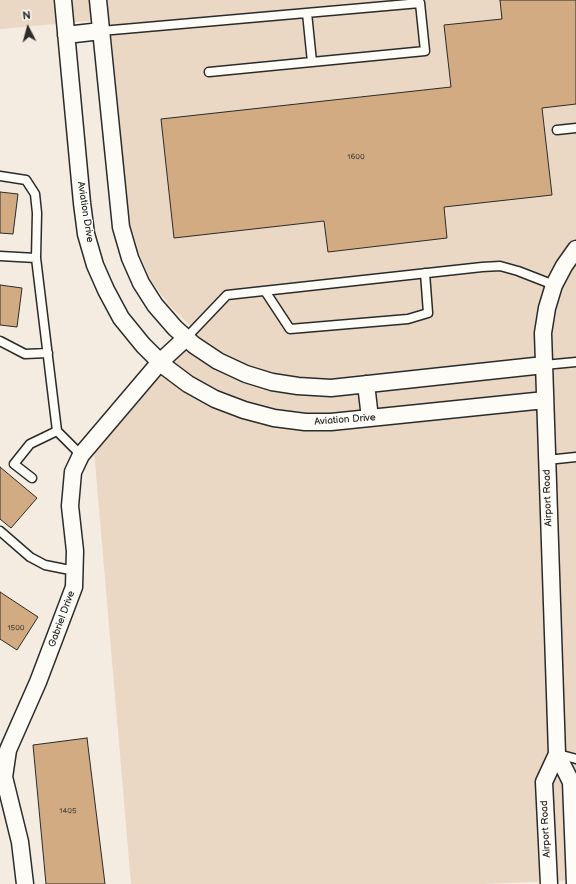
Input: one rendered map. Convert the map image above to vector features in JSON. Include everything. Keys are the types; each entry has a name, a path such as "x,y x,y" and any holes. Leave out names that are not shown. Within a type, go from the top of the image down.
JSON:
{"street":[{"name":"Aviation Drive","path":"63,0 86,234 93,259 106,290 121,318 142,345 160,362 188,384 214,399 244,410 274,418 305,422 331,422 545,400"},
{"path":"98,0 121,227 130,258 142,283 155,305 186,338 218,361 246,374 272,382 298,386 331,388 544,365"},
{"path":"66,35 101,31"},
{"name":"Airport Road","path":"575,884 570,782 557,754 543,333 547,308 554,285 564,266 576,249"},
{"name":"Gabriel Drive","path":"25,884 20,842 5,802 4,777 8,750 38,682 74,587 75,551 70,506 73,472 81,455 160,362 186,338"},
{"path":"366,384 370,418"},
{"name":"Airport Road","path":"549,884 544,782 557,754"}],"lane":[{"path":"101,31 422,2 425,51 209,72"},
{"path":"306,13 312,62"},
{"path":"557,130 576,128"},
{"path":"0,176 26,180 35,194 37,212 36,258 57,431 81,455"},
{"path":"0,256 36,258"},
{"path":"186,338 227,295 425,272 500,266 518,271 554,285"},
{"path":"265,291 290,329 408,319 428,313 425,272"},
{"path":"0,341 25,354 48,353"},
{"path":"544,365 576,362"},
{"path":"32,478 14,464 30,444 57,431"},
{"path":"547,460 576,457"},
{"path":"0,531 30,557 45,565 75,570"},
{"path":"557,754 576,759"}],"shaded area":[{"path":"0,0 576,0 576,880 483,884 131,884 94,450 198,333 170,306 151,281 139,253 130,222 110,19 0,29"}],"building":[{"path":"500,0 576,0 576,104 542,108 552,195 444,207 447,238 328,252 324,221 174,238 161,119 451,87 444,25 502,19"},
{"path":"0,192 18,194 13,234 0,233"},
{"path":"0,285 22,288 17,327 0,325"},
{"path":"0,467 37,498 11,528 0,519"},
{"path":"0,592 38,617 17,650 0,639"},
{"path":"87,738 105,884 46,884 33,745"}]}
